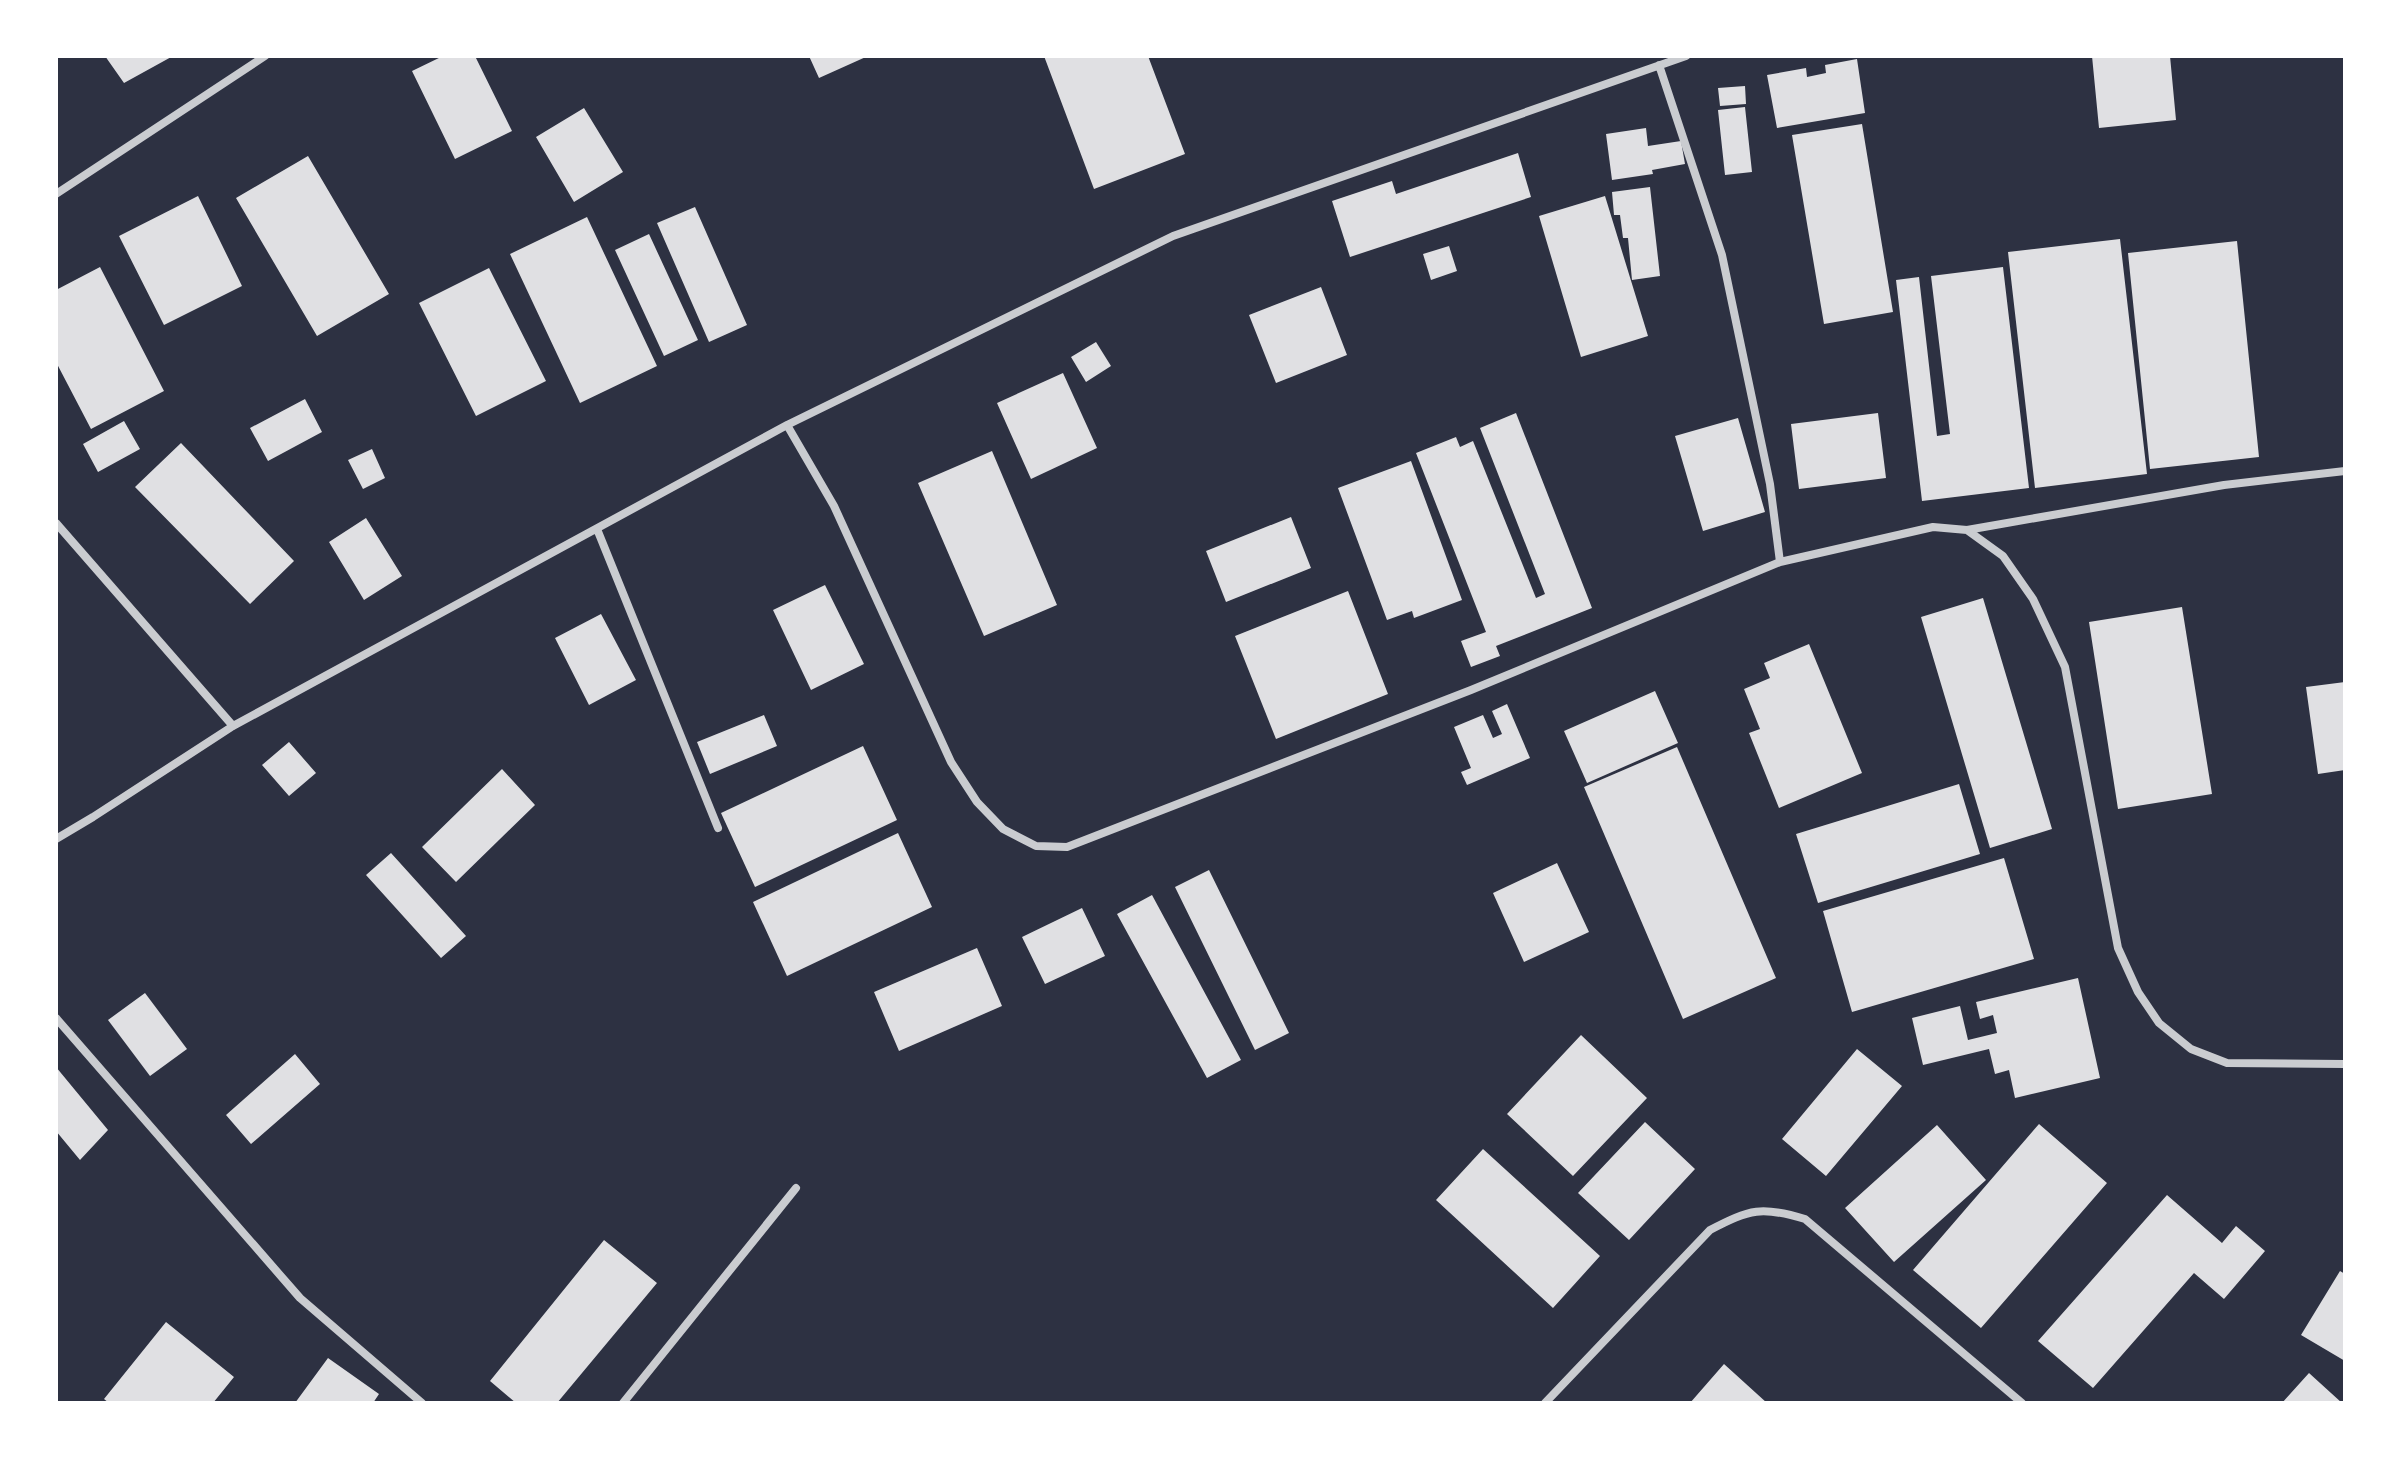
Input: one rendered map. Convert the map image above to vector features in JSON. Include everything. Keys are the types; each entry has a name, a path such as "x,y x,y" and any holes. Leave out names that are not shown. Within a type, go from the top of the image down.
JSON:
{"street":[{"path":"56,194 265,56"},
{"path":"56,839 233,726 787,425 1173,236 1686,56"},
{"path":"1659,65 1722,255 1770,484 1780,562"},
{"path":"787,425 834,506 951,762 977,802 1003,829 1036,846 1067,847 1457,696 1780,562 1933,527 1967,530 2224,485 2345,471"},
{"path":"56,523 233,726"},
{"path":"597,529 718,828"},
{"path":"1967,530 2003,556 2033,599 2065,667 2118,948 2138,992 2159,1023 2191,1049 2227,1063 2345,1064"},
{"path":"56,1018 300,1298 422,1403"},
{"path":"623,1403 796,1188"},
{"path":"1545,1403 1710,1230 1742,1213 1774,1210 1805,1219 2022,1403"}],"building":[{"path":"105,56 173,56 124,83"},
{"path":"443,56 475,56 512,131 455,159 412,71"},
{"path":"809,56 868,56 819,78"},
{"path":"1044,56 1148,56 1185,154 1094,189"},
{"path":"2092,56 2170,56 2176,120 2099,128"},
{"path":"1857,59 1865,113 1777,128 1767,75 1806,68 1807,77 1826,73 1825,65"},
{"path":"1745,86 1746,104 1720,106 1718,88"},
{"path":"1745,107 1752,172 1725,175 1718,110"},
{"path":"584,108 623,172 574,202 536,137"},
{"path":"1862,124 1893,312 1824,324 1792,135"},
{"path":"1646,128 1648,146 1681,141 1685,164 1652,170 1653,174 1612,180 1606,134"},
{"path":"1518,153 1531,197 1350,257 1332,201 1392,181 1396,194"},
{"path":"308,156 389,294 317,336 236,198"},
{"path":"1650,187 1660,276 1632,280 1628,238 1623,238 1620,215 1614,215 1612,192"},
{"path":"198,196 242,286 164,325 119,236"},
{"path":"1605,196 1648,336 1581,357 1539,216"},
{"path":"695,207 747,325 709,342 657,223"},
{"path":"587,217 657,366 580,403 510,254"},
{"path":"649,234 698,340 664,356 615,250"},
{"path":"2120,239 2147,474 2035,488 2008,252"},
{"path":"2237,241 2259,457 2150,469 2128,253"},
{"path":"1449,246 1457,271 1431,280 1423,254"},
{"path":"100,267 164,391 91,429 56,362 56,290"},
{"path":"2003,267 2029,488 1922,501 1896,280 1919,277 1937,436 1950,434 1931,276"},
{"path":"489,268 546,381 476,416 419,303"},
{"path":"1321,287 1347,355 1276,383 1249,315"},
{"path":"1096,342 1111,366 1086,382 1071,357"},
{"path":"1063,373 1097,448 1031,479 997,403"},
{"path":"305,399 322,432 268,461 250,428"},
{"path":"1516,413 1592,608 1496,646 1500,656 1471,667 1461,641 1486,632 1416,453 1456,437 1460,447 1473,441 1536,598 1545,594 1480,428"},
{"path":"1878,413 1886,478 1799,489 1791,424"},
{"path":"1738,418 1765,512 1703,531 1675,436"},
{"path":"124,421 140,449 98,472 83,444"},
{"path":"181,443 294,561 250,604 135,487"},
{"path":"372,449 385,478 363,489 348,460"},
{"path":"992,451 1057,605 984,636 918,483"},
{"path":"1411,461 1462,600 1414,618 1412,611 1387,620 1338,488"},
{"path":"1291,517 1311,568 1226,602 1206,551"},
{"path":"366,518 402,576 364,600 329,542"},
{"path":"825,585 864,664 811,690 773,610"},
{"path":"1348,591 1388,694 1276,739 1235,636"},
{"path":"1983,598 2052,829 1990,848 1921,617"},
{"path":"2182,607 2212,794 2118,809 2089,622"},
{"path":"601,614 636,680 589,705 555,638"},
{"path":"1809,644 1862,773 1779,808 1749,733 1760,729 1744,689 1770,678 1764,663"},
{"path":"2345,682 2345,770 2318,774 2306,687"},
{"path":"1655,691 1678,743 1587,783 1564,731"},
{"path":"1507,704 1530,758 1467,785 1461,772 1471,768 1454,727 1483,715 1493,738 1502,734 1492,711"},
{"path":"764,715 777,746 710,774 697,742"},
{"path":"289,742 316,773 289,796 262,765"},
{"path":"863,746 897,820 755,887 721,813"},
{"path":"1677,747 1776,978 1683,1019 1584,787"},
{"path":"502,769 535,805 456,882 422,847"},
{"path":"1959,784 1980,854 1818,903 1796,834"},
{"path":"898,833 932,907 787,976 753,902"},
{"path":"391,853 466,936 441,958 366,875"},
{"path":"2004,858 2034,959 1852,1012 1823,911"},
{"path":"1557,863 1589,932 1524,962 1493,893"},
{"path":"1209,870 1289,1033 1255,1050 1175,887"},
{"path":"1152,895 1241,1060 1207,1078 1117,914"},
{"path":"1082,908 1105,956 1045,984 1022,937"},
{"path":"977,948 1002,1006 899,1051 874,992"},
{"path":"2078,978 2100,1078 2015,1098 2009,1070 1995,1074 1989,1049 1923,1065 1912,1018 1960,1006 1968,1040 1997,1033 1993,1015 1980,1019 1976,1002"},
{"path":"145,993 187,1049 150,1076 108,1020"},
{"path":"1581,1035 1647,1098 1573,1176 1507,1114"},
{"path":"1857,1049 1902,1086 1826,1176 1782,1139"},
{"path":"295,1054 320,1084 251,1144 226,1115"},
{"path":"56,1067 108,1130 80,1160 56,1131"},
{"path":"1645,1122 1695,1169 1629,1240 1578,1193"},
{"path":"2039,1124 2107,1183 1981,1328 1913,1270"},
{"path":"1937,1125 1986,1180 1894,1262 1845,1208"},
{"path":"1483,1149 1600,1256 1553,1308 1436,1200"},
{"path":"2167,1195 2222,1243 2236,1226 2265,1251 2224,1299 2194,1273 2093,1388 2038,1341"},
{"path":"604,1240 657,1283 557,1403 516,1403 490,1381"},
{"path":"2340,1271 2345,1274 2345,1361 2301,1335"},
{"path":"166,1322 234,1377 213,1403 109,1403 104,1399"},
{"path":"328,1358 379,1394 373,1403 295,1403"},
{"path":"1724,1364 1767,1403 1690,1403"},
{"path":"2309,1373 2342,1403 2282,1403"}]}
